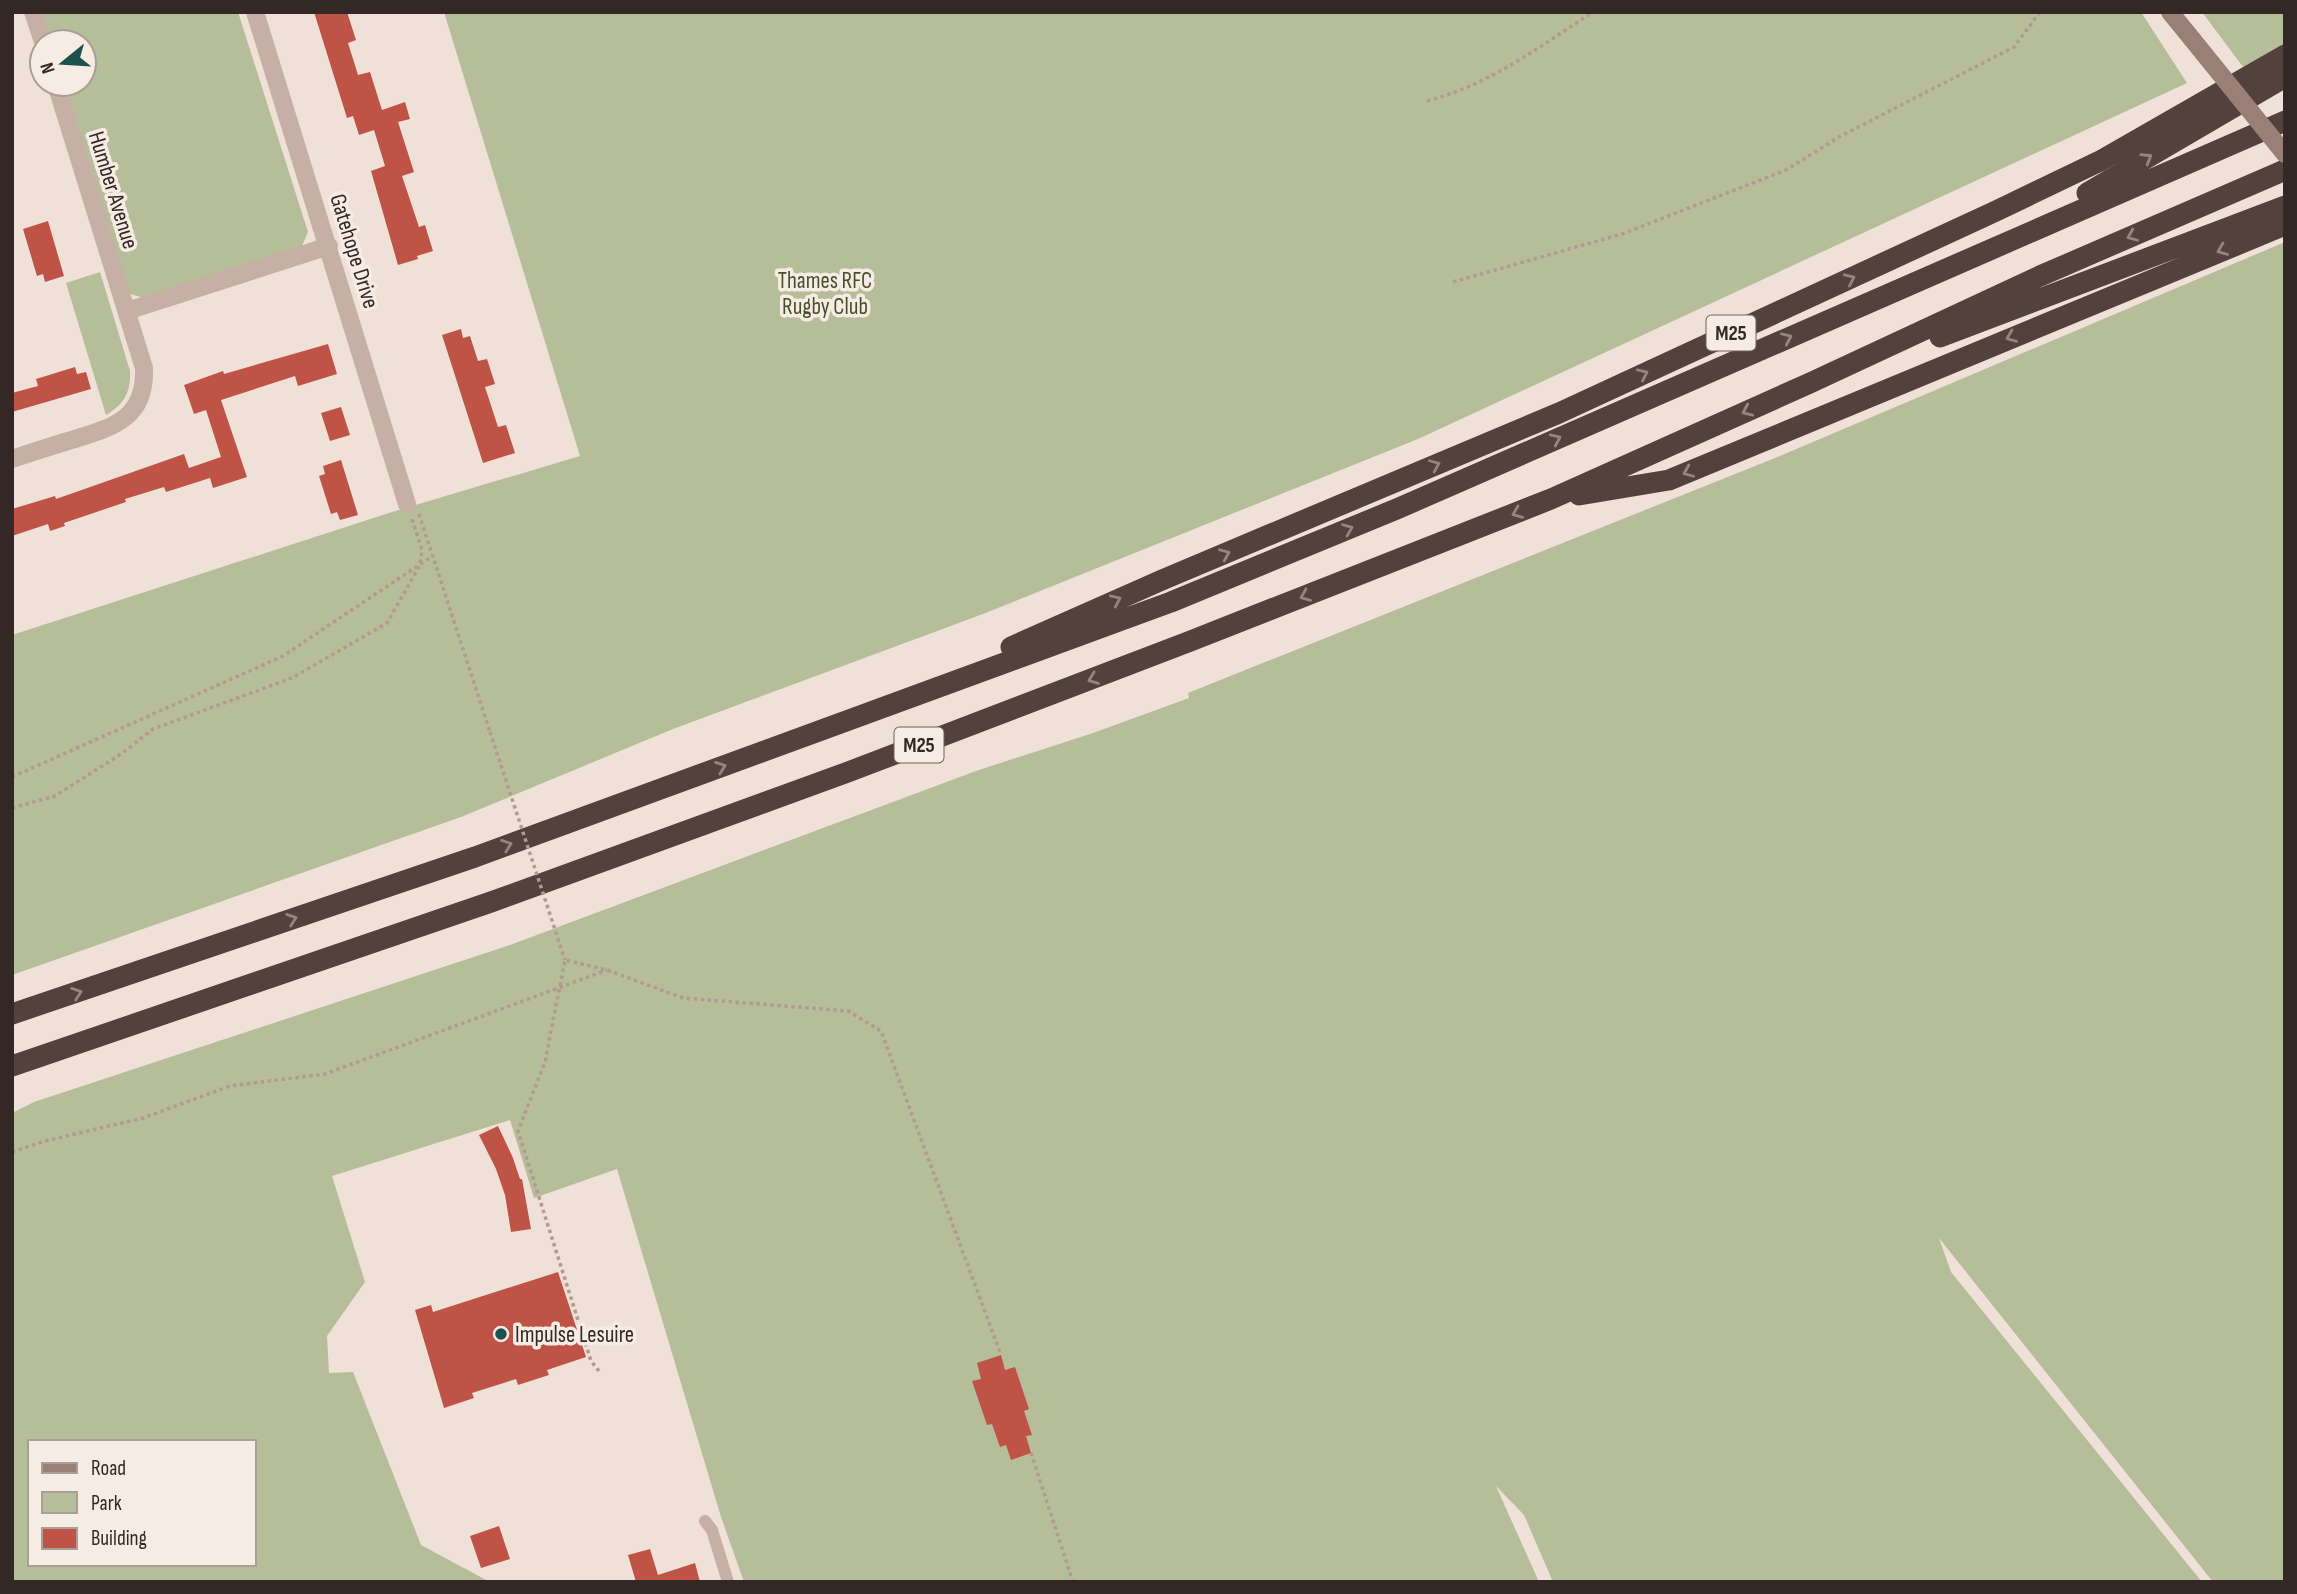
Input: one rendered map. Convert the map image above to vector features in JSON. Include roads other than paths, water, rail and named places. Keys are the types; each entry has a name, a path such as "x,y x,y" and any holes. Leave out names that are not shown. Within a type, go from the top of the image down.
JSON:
{"highway":[{"name":"M25","path":"829,727 1162,580 1559,413 2100,161 2285,55"},
{"name":"M25","path":"2004,243 2285,77"},
{"name":"M25","path":"12,1014 475,857 1171,602 1386,513 2285,121"},
{"name":"M25","path":"12,1066 307,966 695,828 1188,642 1551,499 2040,276 2285,170"},
{"name":"M25","path":"1810,383 2048,298 2285,206"},
{"name":"M25","path":"1551,499 1669,480 1931,369 2285,225"}],"main road":[{"path":"2170,12 2285,154"}],"street":[{"name":"Gatehope Drive","path":"255,12 412,506"},
{"name":"Humber Avenue","path":"12,458 110,428 134,410 141,398 144,368 60,98"},
{"path":"127,311 328,246"}],"lane":[{"path":"705,1521 712,1530 728,1582"}],"place":[{"name":"Impulse Lesuire","path":"501,1334"}],"park label":[{"name":"Thames RFC Rugby Club","path":"825,293"}]}
